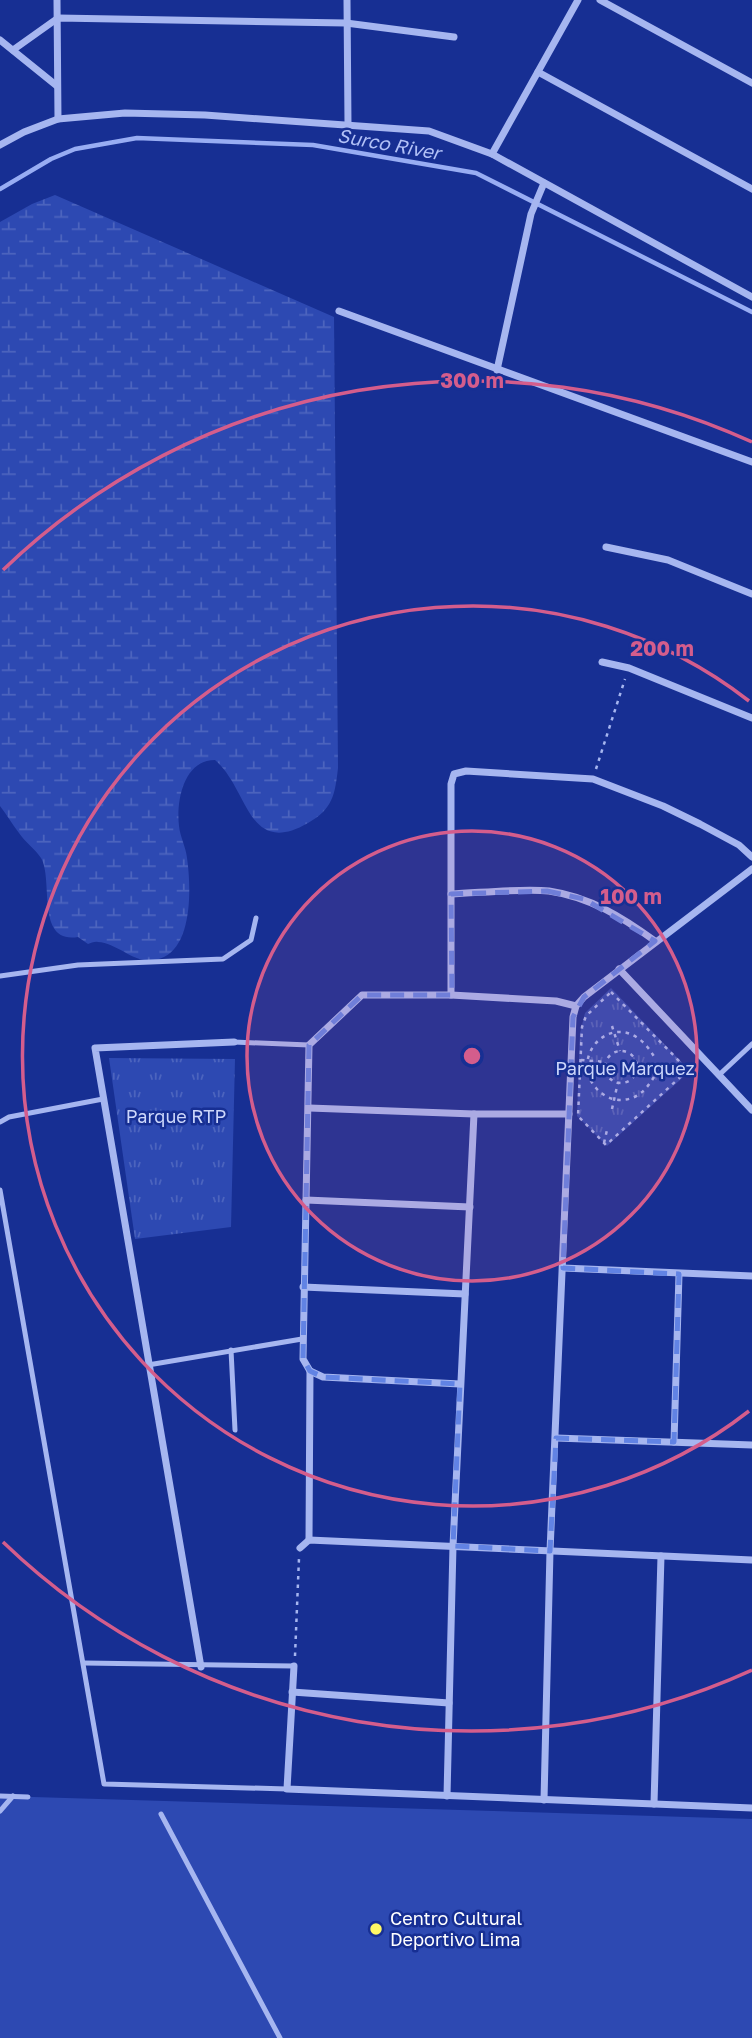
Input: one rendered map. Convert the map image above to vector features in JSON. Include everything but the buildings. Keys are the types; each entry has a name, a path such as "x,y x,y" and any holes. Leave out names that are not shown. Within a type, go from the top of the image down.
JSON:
{"street":[{"path":"57,0 58,119"},
{"path":"347,0 348,124"},
{"path":"492,154 578,0"},
{"path":"600,0 752,83"},
{"path":"13,50 58,18 346,23 454,37"},
{"path":"0,40 57,86"},
{"path":"538,72 752,189"},
{"path":"0,145 58,119 125,113 205,115 429,131 492,154 751,294"},
{"path":"497,370 533,209 544,183"},
{"path":"339,312 752,462"},
{"path":"606,547 668,559 752,594"},
{"path":"602,662 629,668 752,718"},
{"path":"452,995 451,784 454,774 466,771 593,779 663,806 700,824 739,845 752,857"},
{"path":"544,1800 551,1551 573,1017 576,1006 584,997 752,869"},
{"path":"452,894 547,891 584,899 623,918 655,941"},
{"path":"619,969 752,1110"},
{"path":"309,1540 310,1371 303,1359 302,1339 309,1045 362,995 452,995 556,1001 576,1006"},
{"path":"201,1667 95,1048 234,1042"},
{"path":"309,1108 474,1114 569,1114"},
{"path":"447,1796 453,1546 474,1114"},
{"path":"306,1200 470,1206"},
{"path":"563,1268 752,1276"},
{"path":"674,1443 679,1273"},
{"path":"303,1287 465,1294"},
{"path":"310,1371 323,1377 460,1384"},
{"path":"556,1438 752,1445"},
{"path":"300,1548 309,1540 752,1560"},
{"path":"654,1804 661,1556"},
{"path":"294,1666 287,1789 752,1808"},
{"path":"292,1692 449,1703"}],"lane":[{"path":"0,976 78,965 223,959 251,940 256,918"},
{"path":"234,1042 309,1045"},
{"path":"719,1075 752,1044"},
{"path":"0,1122 9,1117 103,1099"},
{"path":"0,1190 104,1784 287,1789"},
{"path":"148,1365 302,1339"},
{"path":"231,1350 235,1430"},
{"path":"84,1663 201,1667 294,1666"},
{"path":"0,1796 29,1797"},
{"path":"0,1811 13,1796"},
{"path":"161,1814 280,2038"}],"path":[{"path":"593,779 629,668"},
{"path":"611,992 688,1070 606,1145 578,1116 582,1027 586,1016 611,992"},
{"path":"605,997 607,1004"},
{"path":"612,1026 620,1051"},
{"path":"654,1076 640,1095 630,1099 614,1099 599,1092 592,1083 588,1073 588,1061 597,1042 614,1033 629,1033 640,1037 656,1060"},
{"path":"620,1051 633,1055 638,1067 633,1078 624,1083 618,1082 607,1073 606,1062 612,1053 620,1051"},
{"path":"571,1059 606,1062"},
{"path":"638,1067 650,1068"},
{"path":"672,1070 688,1070"},
{"path":"612,1109 618,1082"},
{"path":"604,1143 607,1130"},
{"path":"294,1666 300,1548"}],"highlighted area":[{"path":"547,891 584,899 655,941 584,997 573,1017 563,1268 679,1274 674,1442 556,1438 550,1551 453,1546 460,1384 323,1377 310,1371 303,1359 309,1045 362,995 452,995 451,894"}],"green space":[{"path":"55,195 334,317 338,768 334,793 328,806 316,818 288,832 273,832 261,826 251,815 226,772 215,760 196,767 184,783 178,816 189,883 185,927 173,950 155,960 137,958 106,943 88,944 78,937 65,937 56,931 48,908 45,868 41,858 0,806 0,222"},
{"name":"Parque Marquez","path":"611,988 690,1071 607,1146 577,1116 580,1033 585,1013"},
{"name":"Parque RTP","path":"109,1058 235,1059 231,1227 135,1239"},
{"name":"Centro Cultural Deportivo Lima","path":"0,1796 752,1819 752,2038 0,2038"}],"waterway":[{"name":"Surco River","path":"0,189 51,159 75,149 137,138 313,145 476,173 752,312"}],"place":[{"name":"Centro Cultural Deportivo Lima","path":"376,1929"}]}
